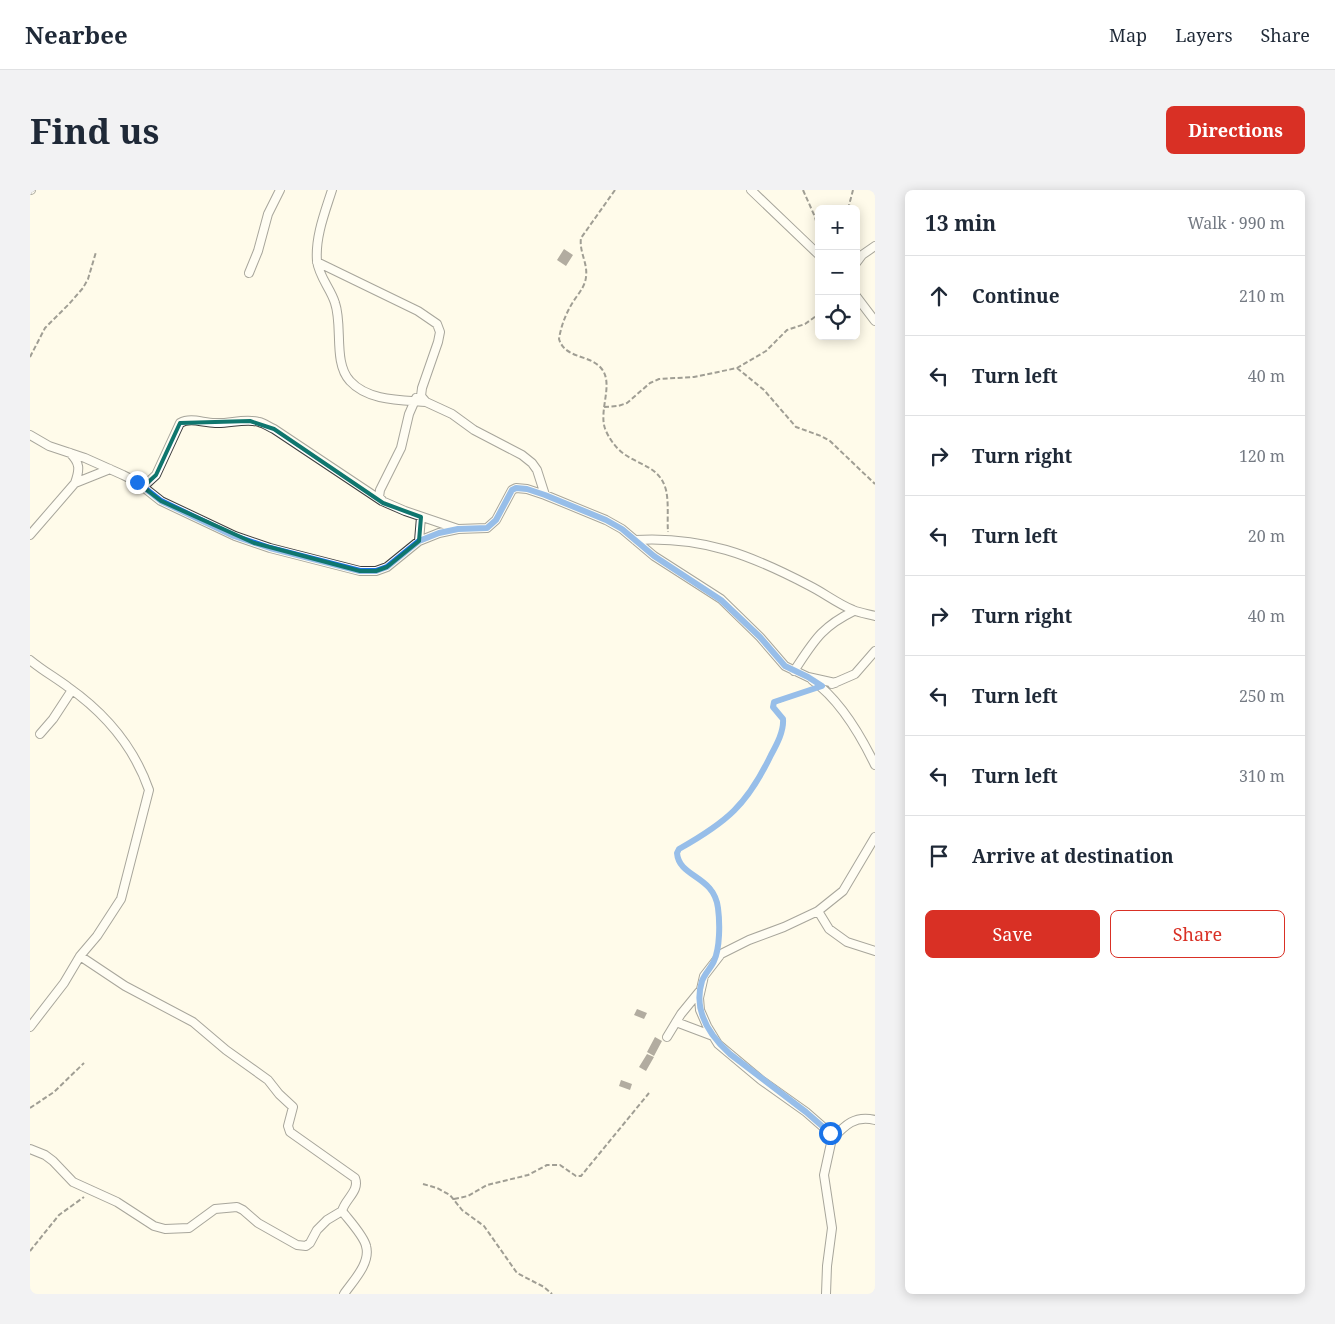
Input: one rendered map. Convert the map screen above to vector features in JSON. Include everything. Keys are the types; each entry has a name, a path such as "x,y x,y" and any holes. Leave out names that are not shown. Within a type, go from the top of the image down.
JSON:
{"street":[{"path":"249,273 258,251 268,214 280,190"},
{"path":"332,190 319,236 317,262 325,285 335,302 344,372 350,381 362,391 380,397 426,402 452,414 474,430 522,455 532,463 537,470 545,495"},
{"path":"750,190 815,251"},
{"path":"860,258 875,246"},
{"path":"317,262 418,311 437,324 440,332 438,342 422,388 421,396 426,402"},
{"path":"860,299 875,321"},
{"path":"422,388 409,414 401,448 379,493 382,501 458,529"},
{"path":"143,487 156,475 180,423 184,420 213,423 260,422 274,429 383,503 458,529"},
{"path":"30,435 48,446 130,478 161,501 234,536 270,548 360,571 376,571 387,567 419,541 458,529 487,528 496,520 508,497 516,488 527,489 545,495 606,520 622,529 654,556 721,600 760,637 785,666 822,686 852,724 875,765"},
{"path":"69,453 76,460 78,466 75,483"},
{"path":"30,535 75,483 110,469"},
{"path":"419,541 421,517"},
{"path":"635,540 668,539 703,543 759,561 854,610 875,616"},
{"path":"794,671 826,627 836,619 854,610"},
{"path":"822,686 835,683 855,674 875,651"},
{"path":"30,660 72,690 107,719 118,732 149,790 121,899 97,936 80,956 64,983 30,1027"},
{"path":"808,677 835,683"},
{"path":"40,734 53,719 72,690"},
{"path":"826,1294 827,1266 832,1228 824,1175 832,1139 830,1133 718,1044 700,1010 700,990 704,976 714,960 721,954 730,948 784,927 818,911 843,891 875,838"},
{"path":"818,911 829,929 847,942 875,951"},
{"path":"30,1149 45,1155 53,1161 73,1182 117,1202 154,1226 165,1229 188,1228 215,1209 237,1207 258,1224 300,1246 306,1246 310,1243 317,1230 327,1220 342,1211 356,1188 357,1182 355,1178 290,1132 288,1126 293,1107 268,1080 226,1050 193,1022 125,986 80,956"},
{"path":"667,1037 700,990"},
{"path":"676,1022 713,1036"},
{"path":"832,1139 851,1122 863,1118 875,1120"},
{"path":"342,1211 366,1244 367,1254 364,1264 344,1294"}],"path":[{"path":"615,190 581,238 580,243 587,266 586,278 583,288 566,315 559,339 563,348 569,353 592,361 602,368 606,386 603,423 615,446 625,455 651,468 663,483 667,502 668,539"},
{"path":"803,190 815,217"},
{"path":"849,205 853,190"},
{"path":"30,357 45,328 83,288 88,279 96,252"},
{"path":"604,407 627,403 636,398 650,383 659,379 694,377 736,368 766,351 787,330 805,324 815,317"},
{"path":"736,368 764,390 796,427 830,441 875,484"},
{"path":"714,960 719,932 716,896 706,884 680,863 677,853 679,849 722,822 742,803 753,789 777,743 784,724 783,719 773,707 774,702 822,686"},
{"path":"30,1108 54,1092 84,1063"},
{"path":"454,1199 468,1196 487,1185 528,1174 547,1165 560,1165 576,1176 581,1176 649,1093"},
{"path":"423,1184 442,1190 454,1199 462,1210 480,1221 518,1273 544,1287 552,1294"},
{"path":"30,1251 59,1215 92,1191"}],"highlighted area":[{"path":"250,421 274,429 383,503 421,517 419,541 387,567 376,571 360,571 254,543 161,501 143,487 156,475 180,423"}],"building":[{"path":"564,249 573,255 566,266 557,260"},
{"path":"637,1009 647,1013 644,1019 634,1015"},
{"path":"655,1037 662,1041 654,1056 647,1052"},
{"path":"647,1054 654,1057 646,1071 639,1067"},
{"path":"621,1080 632,1084 630,1090 619,1086"}],"route":[{"path":"137,482 161,501 234,536 270,548 360,571 376,571 387,567 419,541 439,533 458,529 473,530 487,528 496,520 512,490 520,487 527,489 578,508 622,529 654,556 721,600 760,637 785,666 822,686 774,702 773,707 783,719 784,724 777,743 753,789 742,803 722,822 679,849 677,858 692,874 712,889 716,896 718,943 714,960 704,976 699,998 700,1010 715,1041 747,1066 761,1080 806,1112 830,1133"}]}
